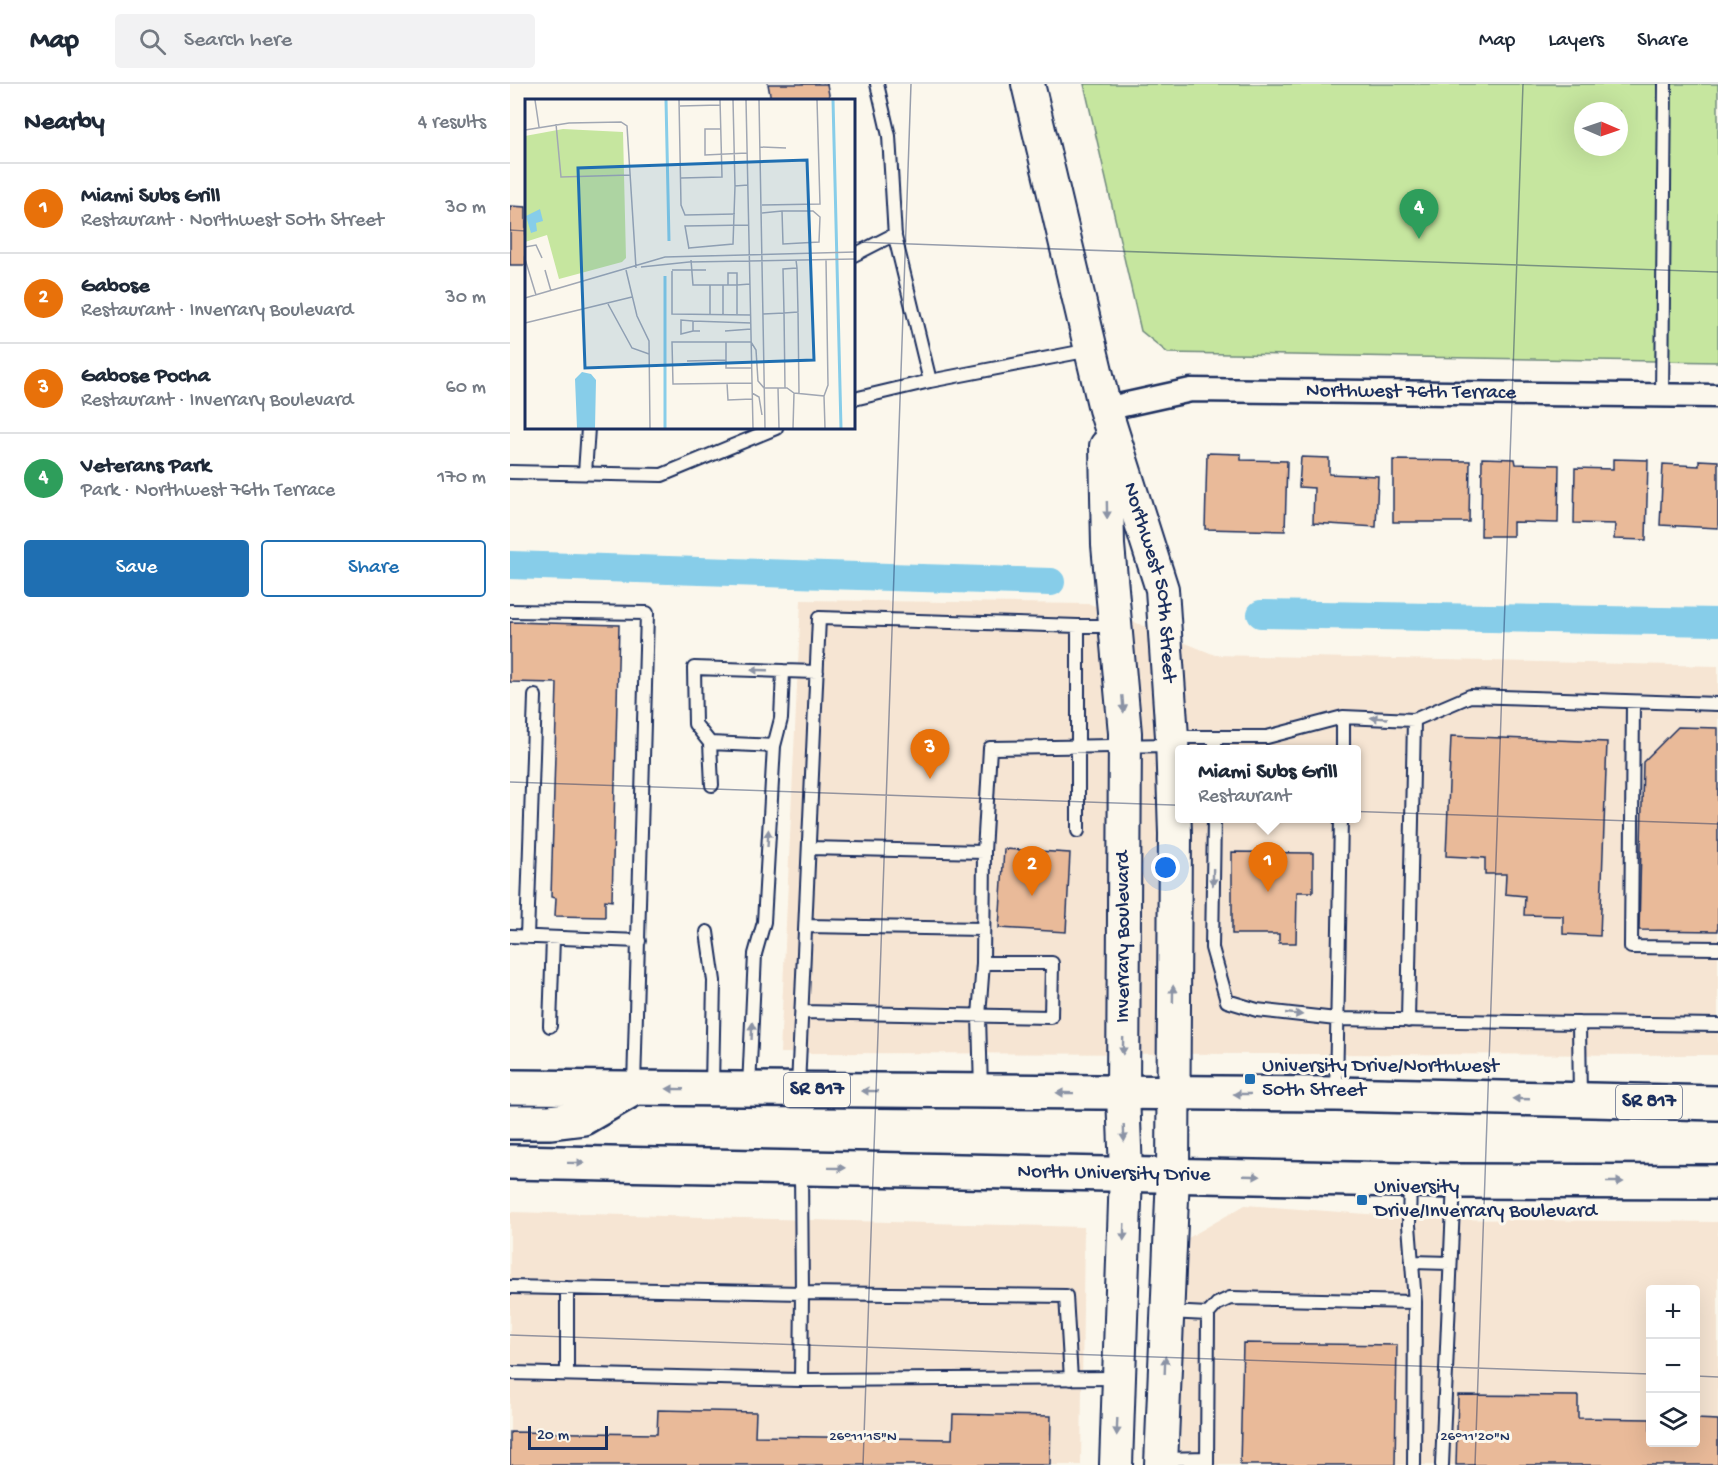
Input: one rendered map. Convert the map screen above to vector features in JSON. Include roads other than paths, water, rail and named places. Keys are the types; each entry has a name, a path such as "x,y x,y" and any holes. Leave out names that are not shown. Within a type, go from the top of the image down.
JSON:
{"main road":[{"name":"SR 817","path":"510,1087 1123,1094 1336,1094 1718,1103"},
{"path":"510,1122 550,1122 583,1118 634,1088"},
{"name":"North University Drive","path":"510,1162 1455,1181 1718,1182"}],"street":[{"name":"Northwest 50th Street","path":"1028,84 1090,350 1162,589 1173,741 1175,834 1172,1094"},
{"name":"Northwest 76th Terrace","path":"1106,409 1191,390 1718,396"},
{"name":"Inverrary Boulevard","path":"1106,409 1108,545 1125,746 1123,1094 1125,1173 1116,1465"},
{"path":"1161,1462 1173,1174 1172,1094"}],"lane":[{"path":"877,84 889,136 895,234 930,381"},
{"path":"1662,396 1665,84"},
{"path":"855,254 895,234"},
{"path":"855,399 930,381 1090,350"},
{"path":"585,473 588,429"},
{"path":"510,471 662,475 774,429"},
{"path":"510,611 647,613 634,1088"},
{"path":"798,1090 819,618 1116,626"},
{"path":"1078,626 1078,831"},
{"path":"712,785 710,743 695,724 694,668 817,672"},
{"path":"749,1090 755,954 765,922 774,747 781,719 783,671"},
{"path":"527,937 535,696"},
{"path":"981,1092 978,1016 990,748 1125,746 1173,741 1215,743 1267,737 1343,717 1414,720 1470,696 1718,704"},
{"path":"1633,702 1632,947 1718,948"},
{"path":"1342,745 1343,717"},
{"path":"1408,1021 1414,720"},
{"path":"710,743 774,747"},
{"path":"1214,823 1212,948 1227,1001 1257,1010 1336,1019 1718,1024"},
{"path":"1336,1094 1341,823"},
{"path":"809,848 984,852"},
{"path":"806,926 983,929"},
{"path":"707,932 714,981 712,1089"},
{"path":"510,936 639,941"},
{"path":"550,1026 553,938"},
{"path":"802,1012 1051,1017 1052,963 982,963"},
{"path":"1579,1023 1580,1101"},
{"path":"801,1167 801,1380"},
{"path":"1410,1180 1409,1225 1415,1302 1414,1465"},
{"path":"1442,1465 1455,1181"},
{"path":"1412,1262 1450,1263"},
{"path":"510,1287 1066,1296 1071,1379"},
{"path":"567,1288 567,1374"},
{"path":"1161,1462 1207,1462 1208,1314 1217,1304 1230,1298 1415,1302"},
{"path":"1167,1312 1208,1314"},
{"path":"510,1373 801,1380 1119,1378"}],"waterway":[{"path":"510,565 1051,582"},
{"path":"1261,614 1718,622"}],"place":[{"name":"Veterans Park","path":"1419,239"},
{"name":"Gabose Pocha","path":"930,779"},
{"name":"Miami Subs Grill","path":"1268,892"},
{"name":"Gabose","path":"1032,896"},
{"name":"University Drive/Northwest 50th Street","path":"1250,1079"},
{"name":"University Drive/Inverrary Boulevard","path":"1362,1200"}]}
